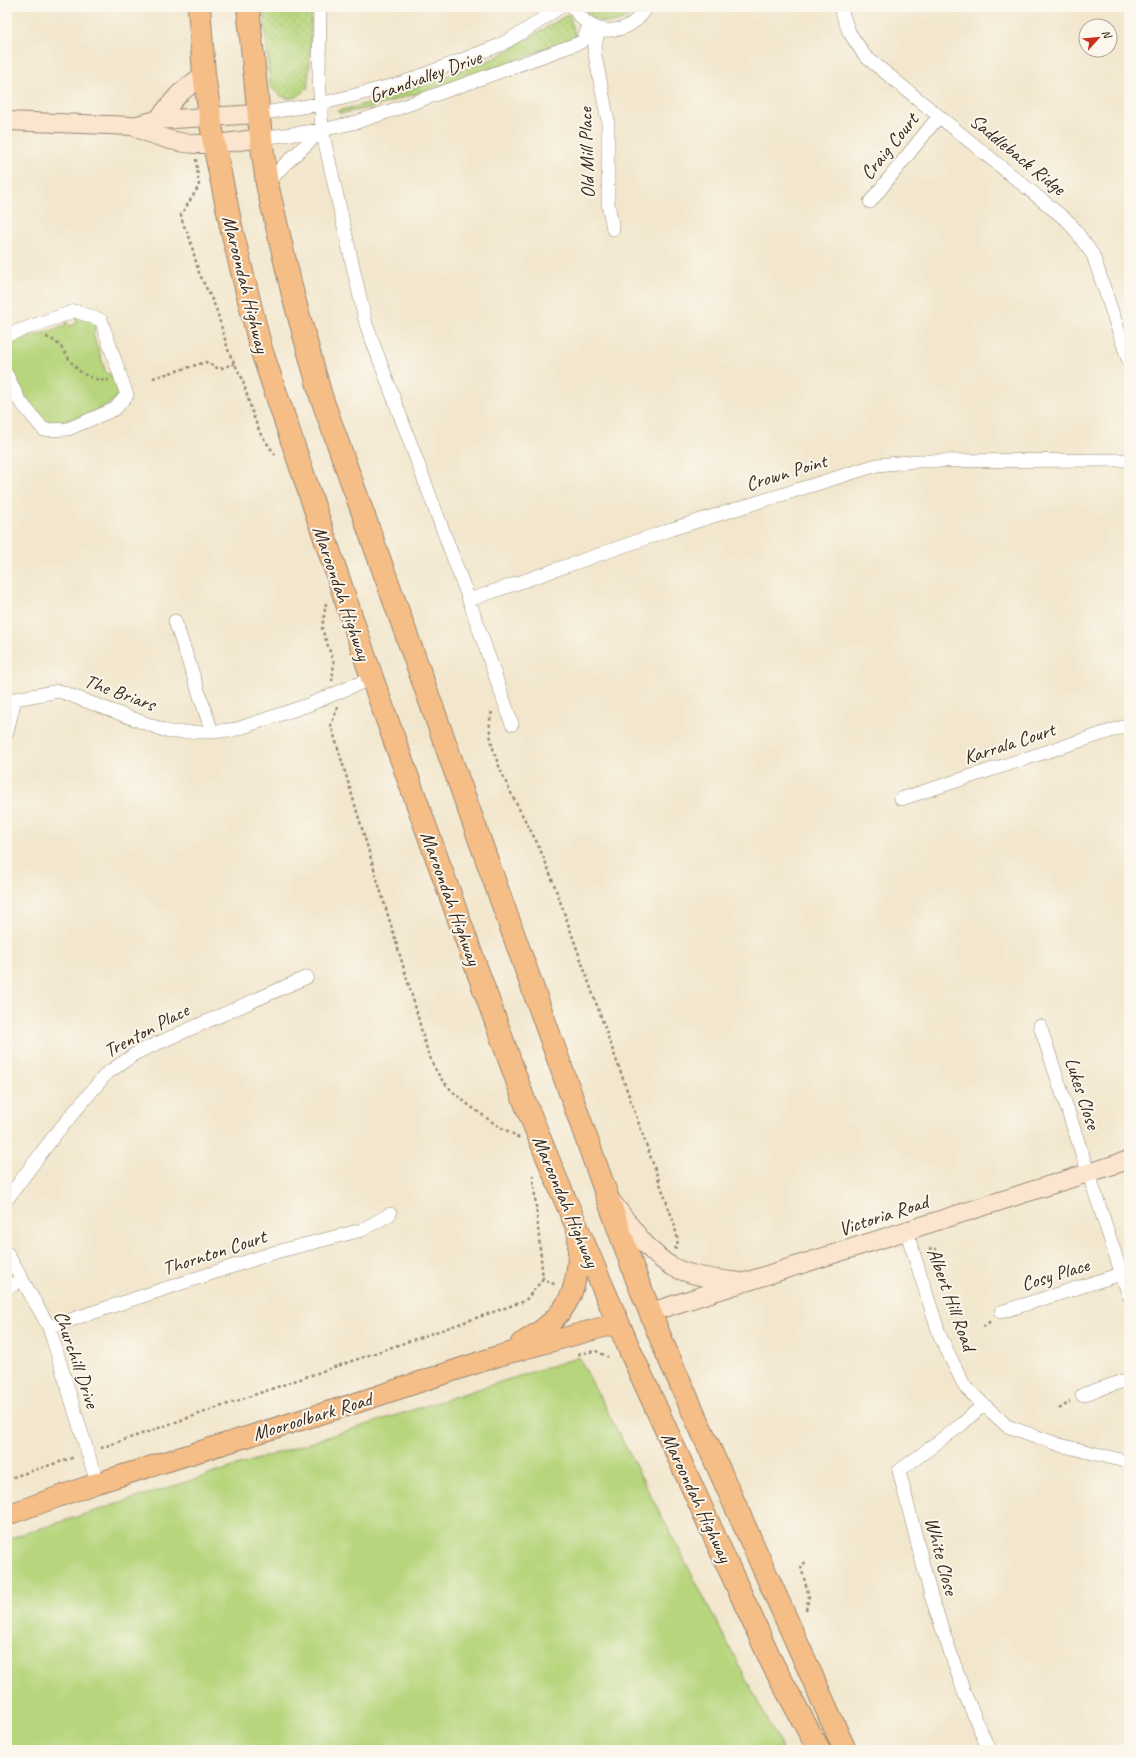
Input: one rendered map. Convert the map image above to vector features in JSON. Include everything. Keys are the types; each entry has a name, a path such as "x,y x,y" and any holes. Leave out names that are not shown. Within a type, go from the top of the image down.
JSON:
{"highway":[{"name":"Maroondah Highway","path":"199,7 204,74 210,118 204,144 232,231 261,349 372,678 524,1100 618,1323 773,1665 819,1750"},
{"name":"Maroondah Highway","path":"248,7 260,138 267,184 293,295 321,396 636,1277 682,1386 845,1750"},
{"path":"618,1323 651,1312"}],"main road":[{"path":"157,120 179,94 204,74"},
{"path":"7,120 133,126 157,120 258,114"},
{"path":"133,126 150,134 204,144 260,138"},
{"name":"Victoria Road","path":"651,1312 1129,1160"},
{"path":"607,1196 654,1253 671,1266 710,1278 745,1283"},
{"path":"498,1356 550,1325 568,1302 572,1292 579,1262 578,1227"},
{"name":"Mooroolbark Road","path":"7,1515 97,1483 353,1404 498,1356 618,1323"}],"street":[{"path":"320,7 320,104 322,130 366,324 469,600 512,724"},
{"name":"Grandvalley Drive","path":"258,114 320,104 402,83 500,45 526,30 560,7"},
{"path":"573,7 583,20 594,27 613,30 628,26 645,10 654,7"},
{"name":"Saddleback Ridge","path":"840,7 849,32 865,56 1070,223 1093,255 1129,362"},
{"name":"Grandvalley Drive","path":"260,138 322,130 382,114 579,43 583,41 594,27"},
{"name":"Old Mill Place","path":"594,27 594,50 608,120 608,203 613,229"},
{"name":"Craig Court","path":"870,202 939,116"},
{"path":"267,184 282,166 322,130"},
{"path":"7,335 75,311 101,320 127,395 115,409 68,430 44,430 19,400 7,375"},
{"name":"Crown Point","path":"469,600 672,529 877,464 918,461 1129,460"},
{"path":"175,621 212,732"},
{"name":"The Briars","path":"7,732 11,696 59,690 169,732 212,732 237,729 308,705 372,678"},
{"name":"Karrala Court","path":"901,798 1129,725"},
{"name":"Trenton Place","path":"7,1199 54,1136 106,1074 138,1052 307,977"},
{"name":"Lukes Close","path":"1040,1026 1088,1173"},
{"name":"Cosy Place","path":"1088,1173 1129,1296"},
{"name":"Thornton Court","path":"49,1327 276,1252 362,1230 390,1214"},
{"name":"Albert Hill Road","path":"906,1230 940,1336 965,1387 1007,1426 1060,1445 1129,1462"},
{"name":"Churchill Drive","path":"7,1252 49,1327 97,1483"},
{"name":"Cosy Place","path":"1000,1312 1121,1274"},
{"path":"7,1289 22,1279"},
{"path":"1082,1395 1129,1378"},
{"name":"White Close","path":"984,1404 961,1424 899,1471 930,1596 964,1692 989,1750"}],"path":[{"path":"204,144 200,186 181,215 183,224 189,236 199,273 216,308 229,353 236,363 260,433 278,458"},
{"path":"40,336 49,338 59,344 72,364 84,375 102,381 115,378"},
{"path":"153,378 206,362 219,369 236,363"},
{"path":"325,596 326,602 322,629 334,663 332,683 339,706 331,725 416,1009 422,1034 442,1080 457,1096 496,1125 513,1134 524,1144"},
{"path":"504,703 494,706 490,717 492,739 499,768 540,849 555,887 674,1223 678,1241 671,1266"},
{"path":"7,1478 88,1452 525,1300 543,1279 533,1168"},
{"path":"929,1249 937,1249"},
{"path":"543,1279 572,1292"},
{"path":"806,1610 809,1597 801,1567 807,1560"}],"green space":[{"path":"263,7 312,7 308,87 298,96 293,98 279,95 270,86"},
{"path":"584,7 639,7 626,18 611,23 595,19"},
{"path":"569,14 576,38 466,78 370,108 343,113 339,113 337,111 384,99 495,58"},
{"path":"77,315 92,319 96,326 93,334 106,373 114,376 118,393 113,401 95,411 72,419 52,422 45,421 32,409 18,388 9,364 7,345 10,340 18,335 25,339 65,326 66,321 70,326 76,324"},
{"path":"579,1357 783,1750 7,1750 7,1539"}]}
